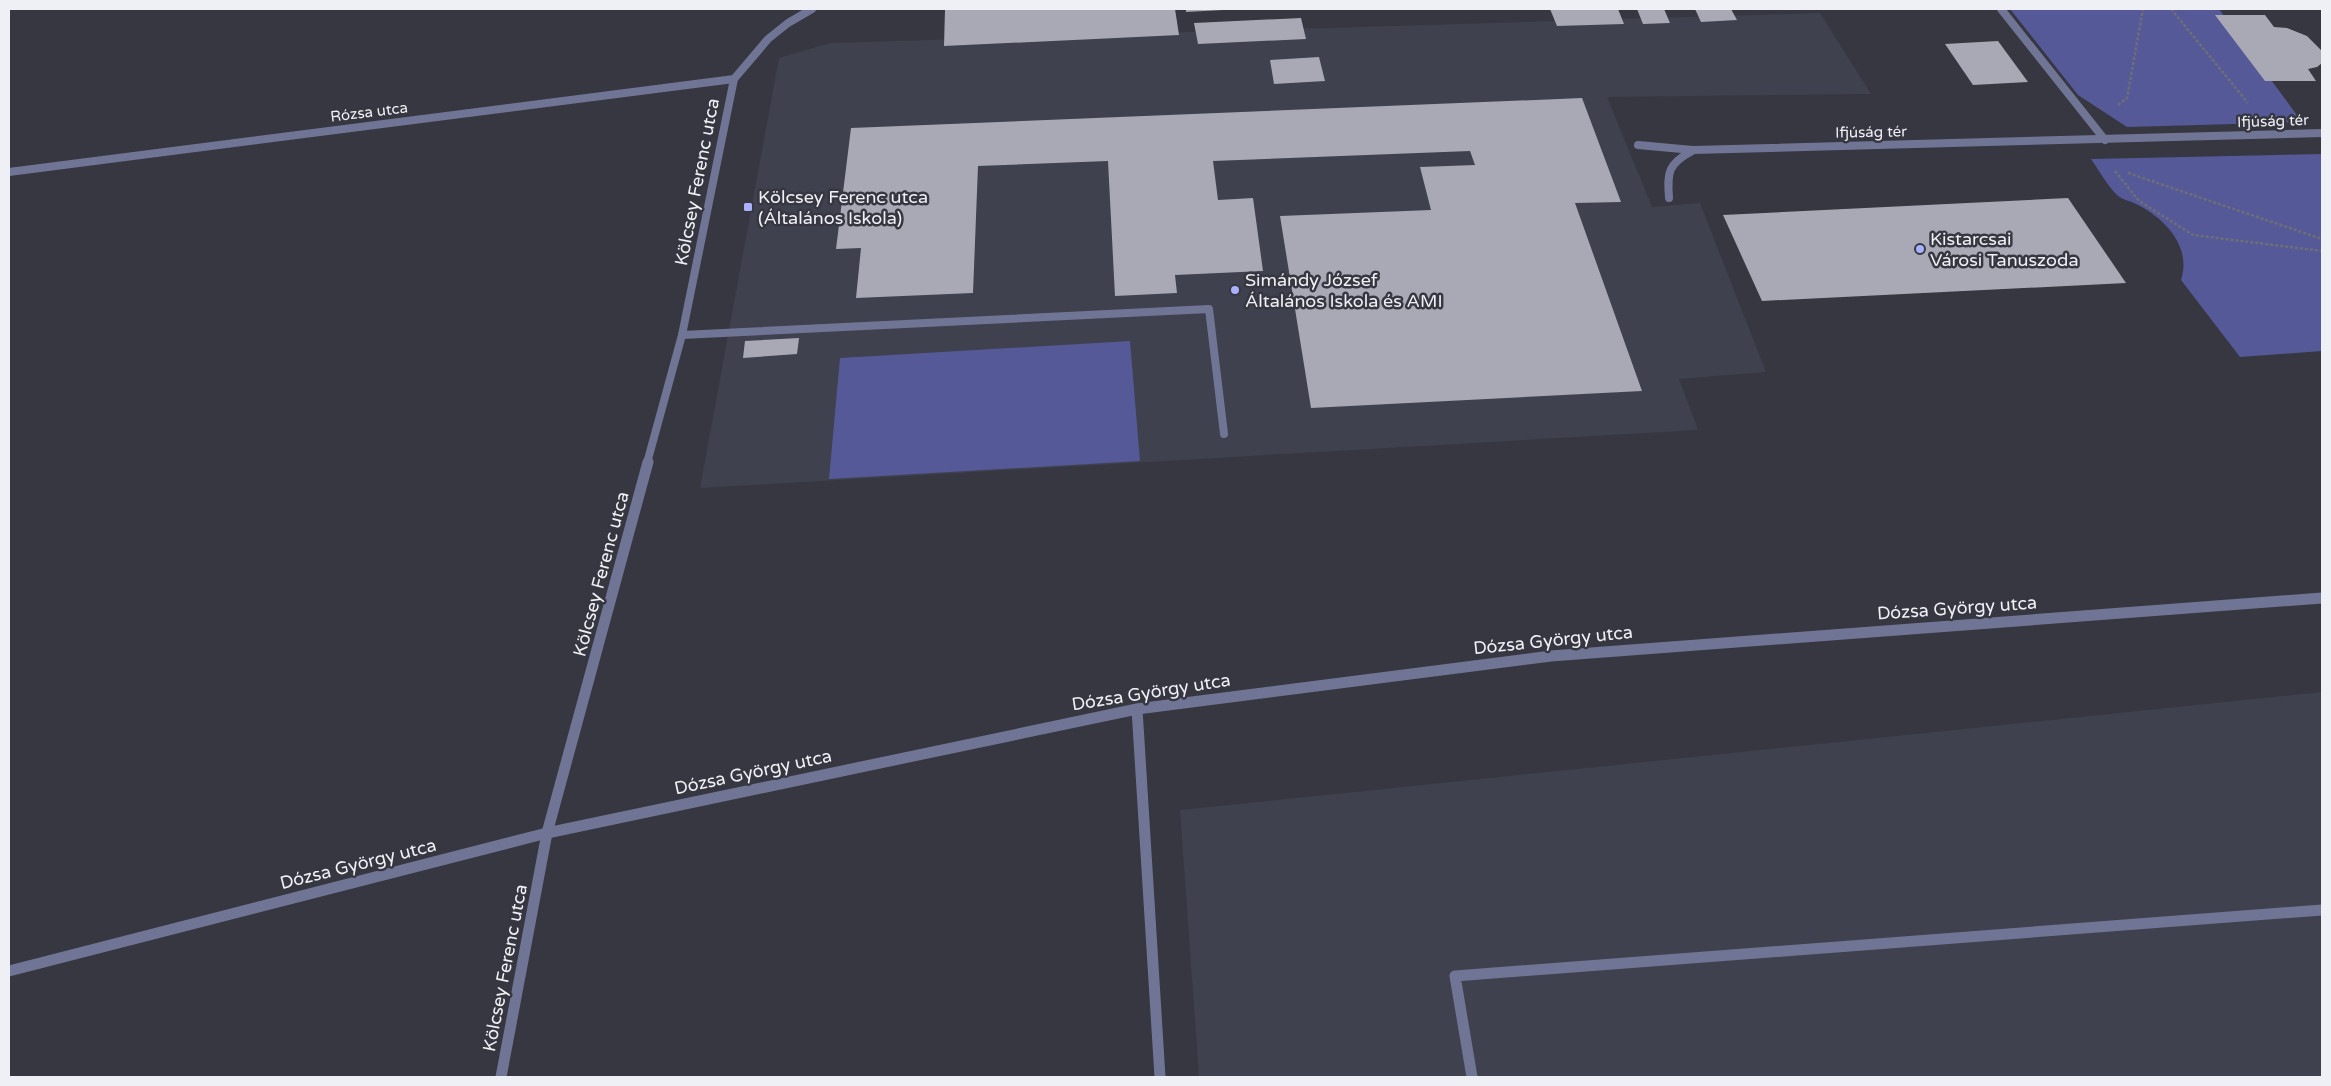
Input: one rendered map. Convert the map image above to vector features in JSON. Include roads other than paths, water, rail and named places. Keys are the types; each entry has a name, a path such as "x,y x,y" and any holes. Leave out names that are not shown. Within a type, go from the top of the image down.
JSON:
{"street":[{"path":"734,79 758,47 780,28 812,9"},
{"path":"2001,9 2105,140"},
{"name":"Rózsa utca","path":"9,172 734,79"},
{"name":"Kölcsey Ferenc utca","path":"500,1077 548,833 682,336 734,79"},
{"name":"Ifjúság tér","path":"1638,145 1693,150 2322,133"},
{"path":"1669,198 1668,176 1670,167 1678,158 1693,150"},
{"path":"682,336 1209,309 1224,434"},
{"name":"Dózsa György utca","path":"9,971 548,833 1137,709 1551,656 2322,598"},
{"path":"1137,709 1160,1077"},
{"path":"1472,1077 1455,976 2322,910"}],"place":[{"name":"Kölcsey Ferenc utca (Általános Iskola)","path":"748,207"},
{"name":"Kistarcsai Városi Tanuszoda","path":"1920,249"},
{"name":"Simándy József Általános Iskola és AMI","path":"1235,290"}]}
